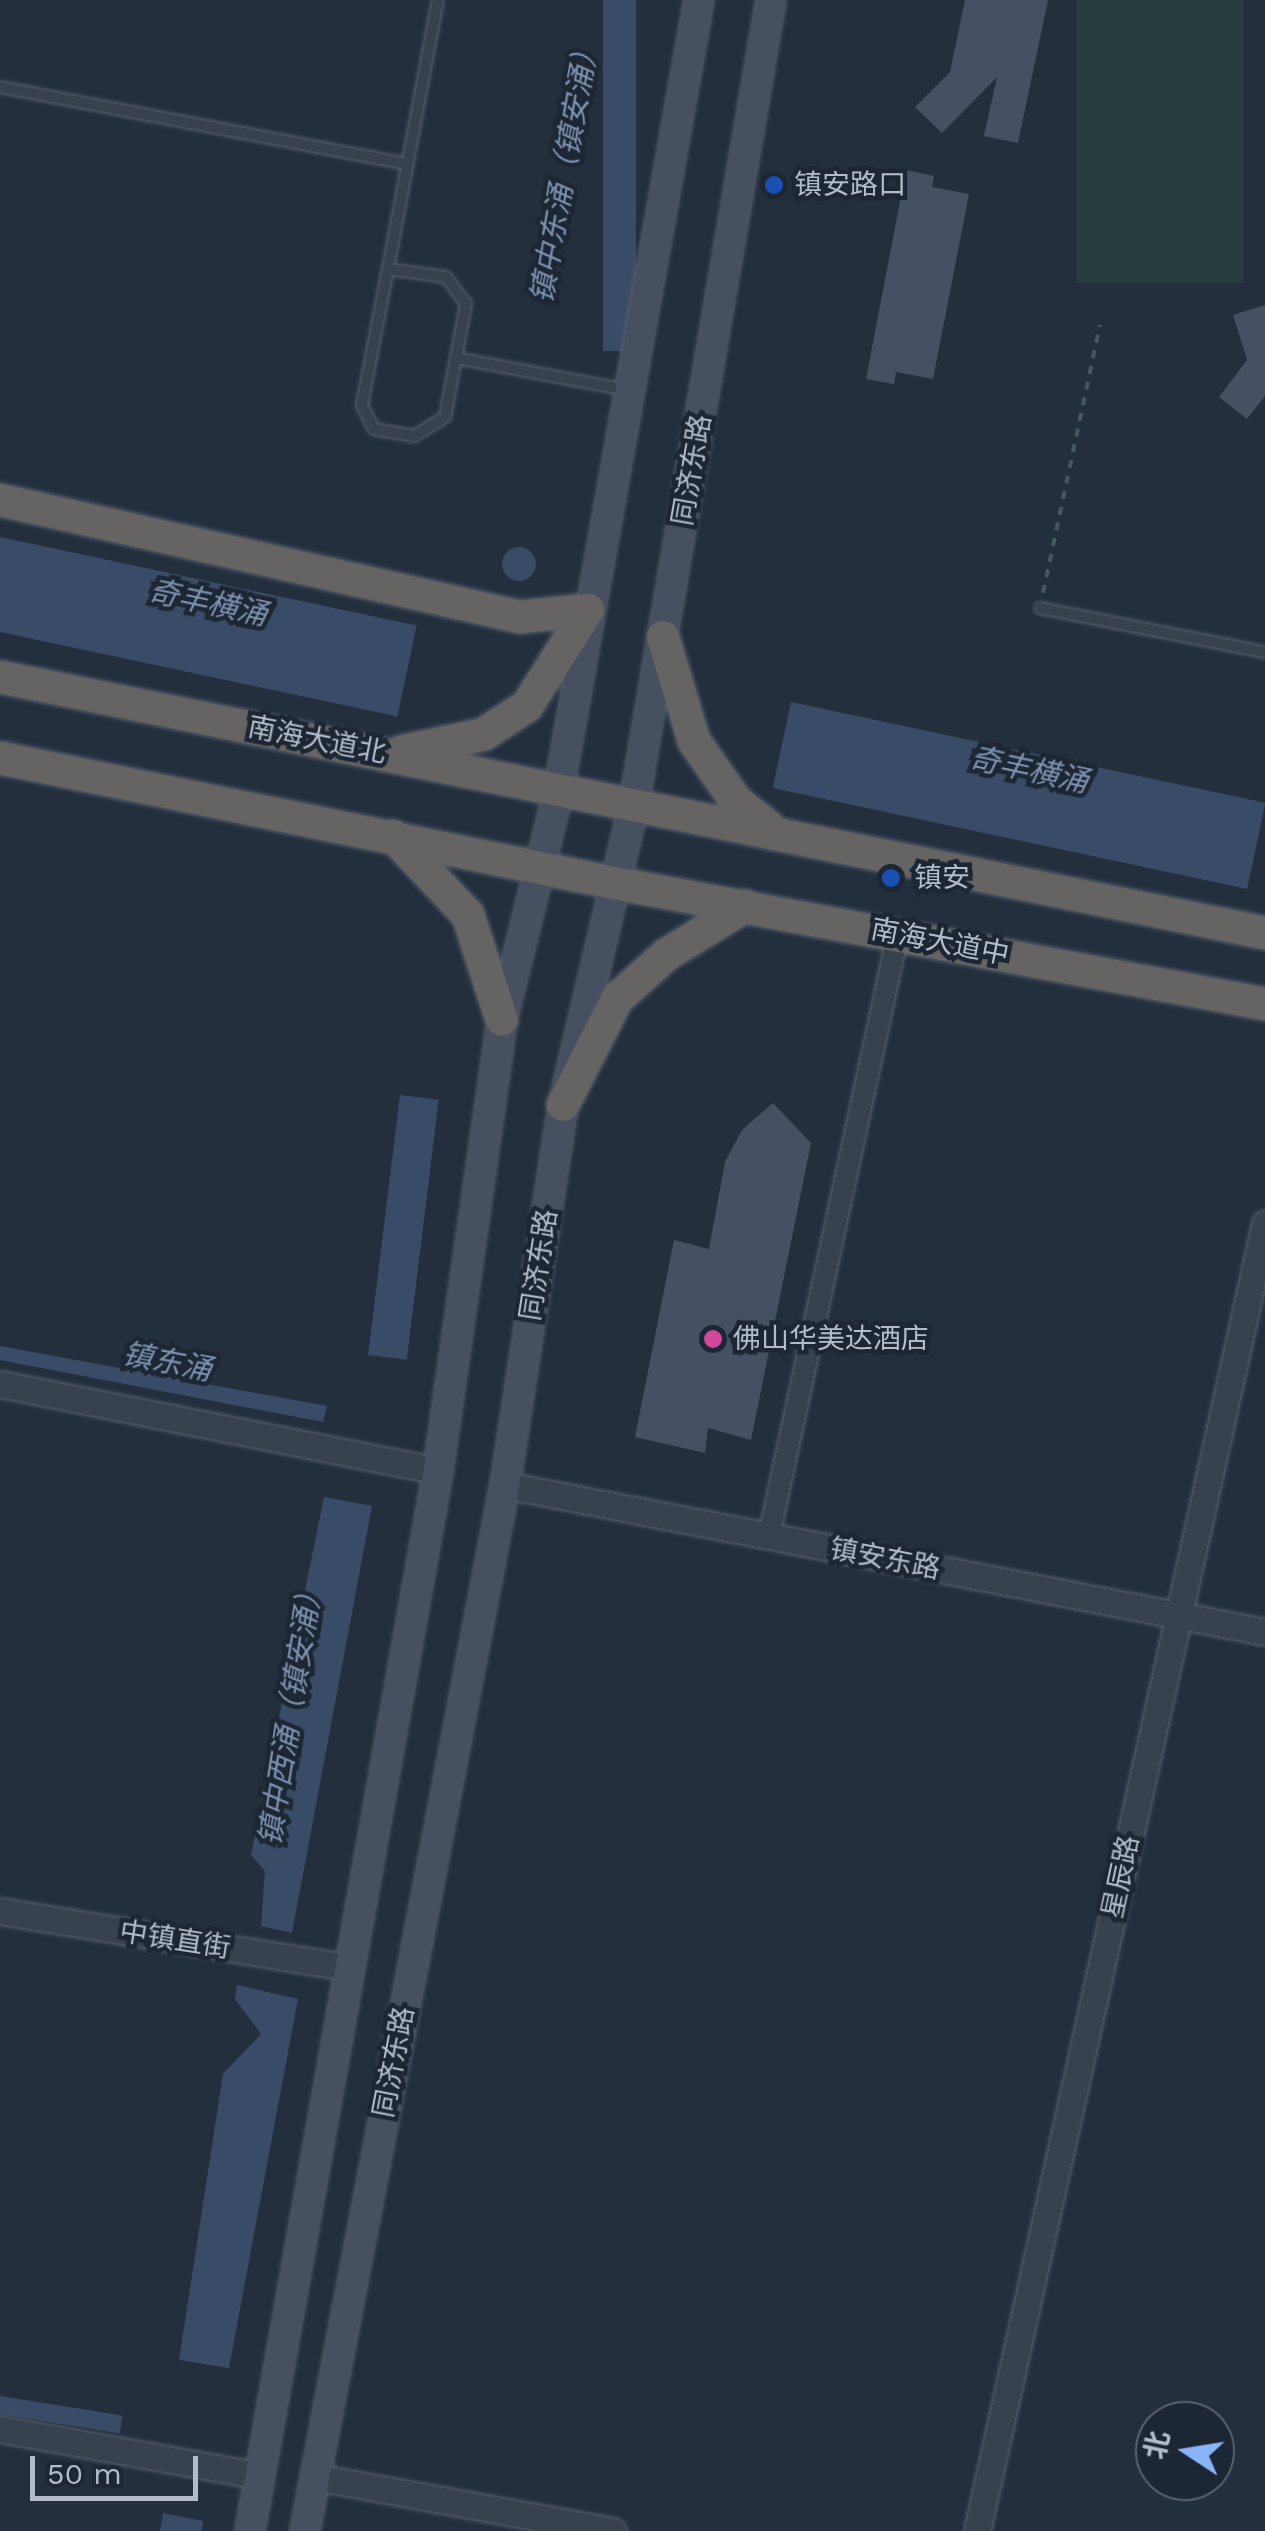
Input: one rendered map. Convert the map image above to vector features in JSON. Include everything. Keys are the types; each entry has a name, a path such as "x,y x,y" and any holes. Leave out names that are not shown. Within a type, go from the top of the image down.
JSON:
{"highway":[{"path":"0,500 520,617 588,610"},
{"path":"389,755 484,734 527,706 588,610"},
{"path":"663,637 694,741 736,801 775,832"},
{"name":"南海大道北","path":"0,677 634,804"},
{"path":"0,758 614,883"},
{"path":"634,804 1265,933"},
{"path":"393,836 468,915 502,1020"},
{"name":"南海大道中","path":"614,883 1265,1004"},
{"path":"564,1105 618,999 666,954 745,906"}],"main road":[{"path":"250,2531 438,1471 502,1020 560,789 588,610 699,0"},
{"name":"同济东路","path":"305,2531 505,1485 564,1105 634,804 770,0"}],"street":[{"path":"769,1536 898,934"},
{"name":"星辰路","path":"977,2531 1265,1224"},
{"path":"0,1384 438,1471"},
{"name":"镇安东路","path":"505,1485 1265,1632"},
{"name":"中镇直街","path":"0,1911 350,1968"},
{"path":"0,2429 260,2476"},
{"path":"315,2477 613,2531"}],"lane":[{"path":"388,268 446,277 466,304 445,417 414,436 374,429 362,405 438,0"},
{"path":"0,87 407,164"},
{"path":"456,358 628,390"},
{"path":"1040,608 1265,652"}],"path":[{"path":"1040,608 1100,325"}],"green space":[{"path":"1077,0 1243,0 1243,283 1077,283"}],"water":[{"path":"603,0 636,0 636,351 603,351"},
{"name":"奇丰横涌","path":"0,537 417,626 397,717 0,632"},
{"path":"519,547 531,552 536,564 531,576 519,581 507,576 502,564 507,552"},
{"name":"奇丰横涌","path":"791,702 1265,803 1247,889 773,788"},
{"path":"400,1095 439,1100 407,1360 368,1355"},
{"path":"0,1346 327,1406 323,1422 0,1360"},
{"name":"镇中西涌（镇安涌）","path":"324,1497 372,1506 292,1933 261,1926 265,1871 251,1855"},
{"path":"237,1985 298,1999 229,2368 179,2360 223,2074 261,2034 235,1999"},
{"path":"0,2396 122,2415 120,2433 0,2414"},
{"path":"163,2513 203,2521 202,2531 160,2531"}],"building":[{"path":"965,0 1048,0 1018,143 984,136 997,77 942,133 915,107 950,72"},
{"path":"906,170 934,176 932,187 969,194 933,379 896,372 894,384 866,379"},
{"path":"1265,305 1265,396 1247,419 1219,397 1247,360 1233,315"},
{"name":"佛山华美达酒店","path":"773,1103 811,1143 751,1440 708,1428 705,1453 635,1437 674,1240 709,1249 725,1162 742,1130"}],"place":[{"name":"镇安路口","path":"774,185"},
{"name":"镇安","path":"891,878"},
{"name":"佛山华美达酒店","path":"713,1339"}],"water label":[{"name":"镇中东涌（镇安涌）","path":"565,170"},
{"name":"镇东涌","path":"167,1362"}]}
